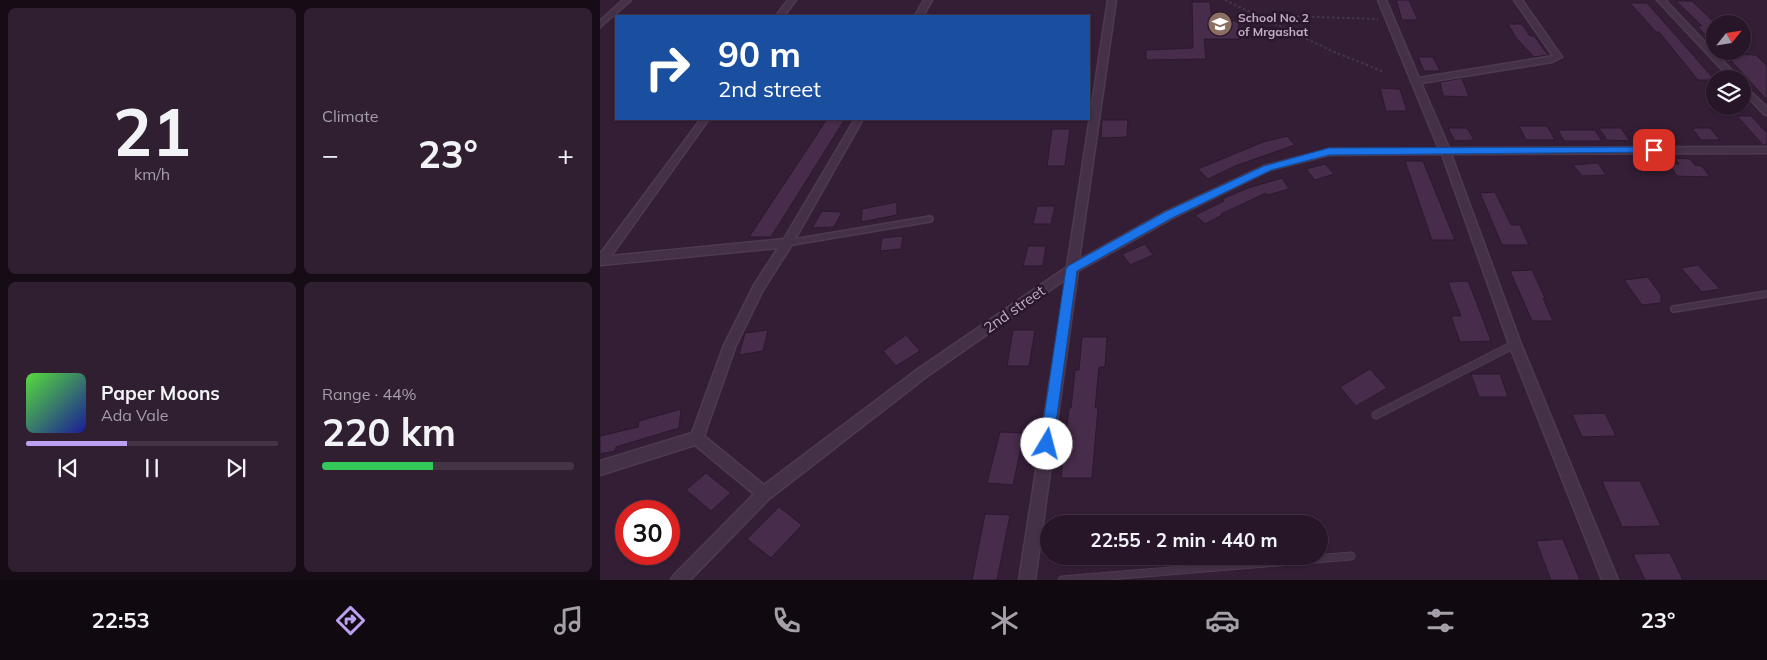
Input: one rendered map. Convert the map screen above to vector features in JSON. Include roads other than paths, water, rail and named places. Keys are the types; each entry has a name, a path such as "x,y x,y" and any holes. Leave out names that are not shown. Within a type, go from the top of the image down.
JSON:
{"street":[{"path":"600,25 627,0"},
{"path":"781,15 792,0"},
{"path":"920,15 928,0"},
{"path":"1027,580 1112,0"},
{"path":"1382,0 1445,151 1515,344 1610,580"},
{"path":"1416,82 1539,62 1558,57 1518,0"},
{"path":"1661,0 1727,70"},
{"path":"1751,95 1767,112"},
{"path":"601,261 704,120"},
{"path":"697,438 730,345 758,288 787,244 858,120"},
{"name":"2nd street","path":"679,580 764,494 922,373 1072,269 1169,215 1267,168 1329,152 1767,150"},
{"path":"601,261 787,244"},
{"path":"600,468 697,438"},
{"path":"697,438 764,494"}],"lane":[{"path":"787,244 930,219"},
{"path":"1674,309 1767,294"},
{"path":"1376,415 1515,344"},
{"path":"1062,580 1351,556"}],"place":[{"name":"School No. 2 of Mrgashat","path":"1220,24"}]}
